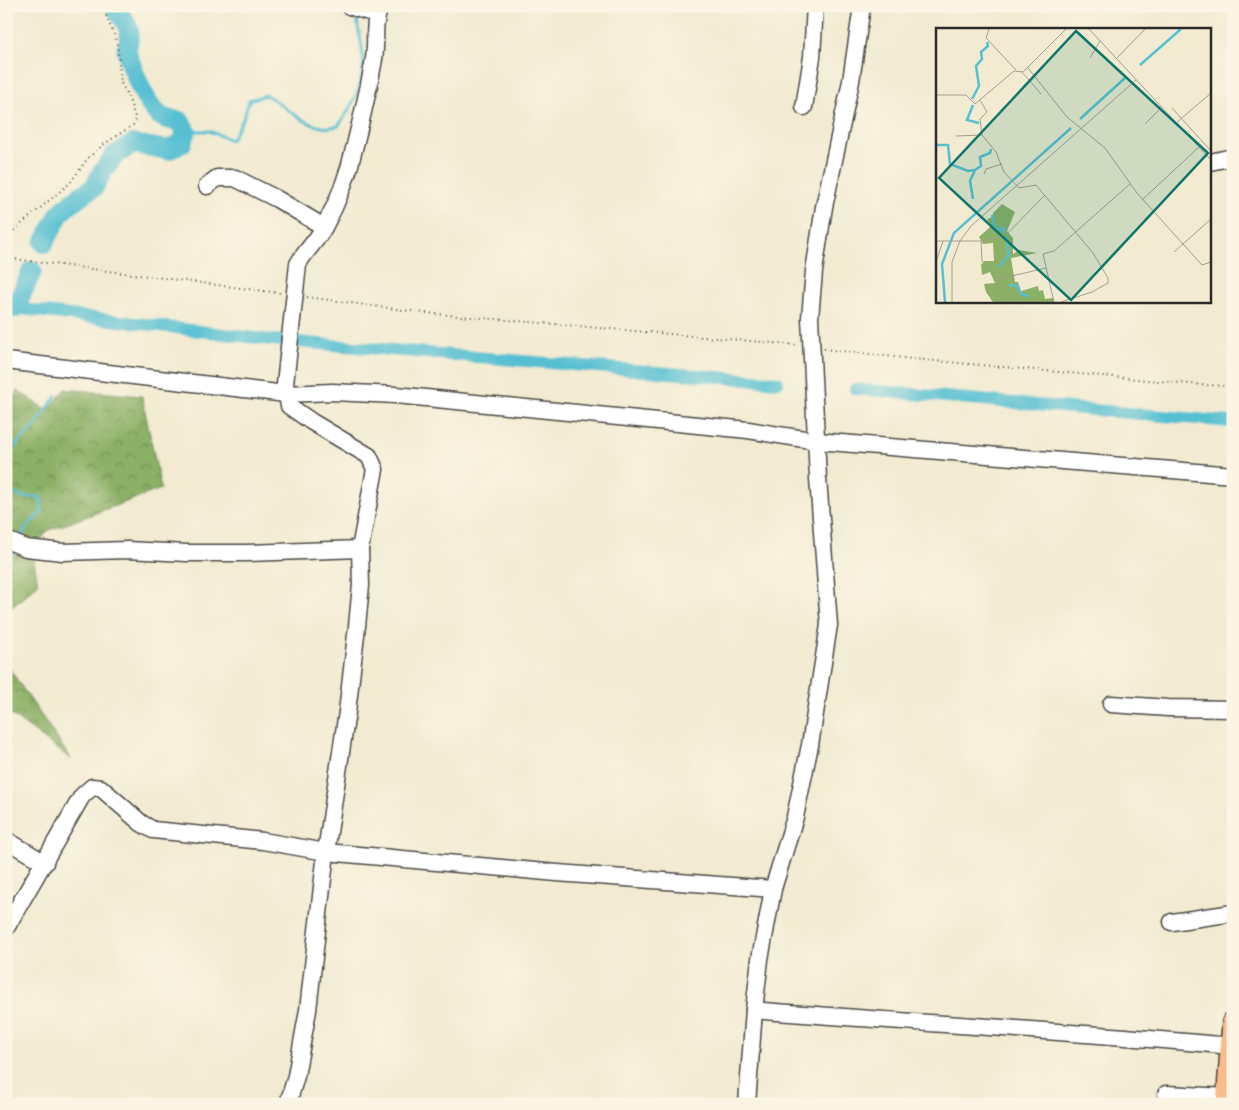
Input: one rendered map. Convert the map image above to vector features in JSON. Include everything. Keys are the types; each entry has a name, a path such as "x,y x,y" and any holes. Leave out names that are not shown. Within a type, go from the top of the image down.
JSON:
{"main road":[{"path":"1228,1100 1233,1022"}],"street":[{"path":"804,107 812,57 815,6"},
{"path":"747,1104 760,959 773,889 795,817 810,745 829,625 810,318 814,271 824,207 851,81 862,6"},
{"path":"288,1104 296,1076 308,1010 326,852 347,712 356,636 361,585 360,549 375,478 373,462 369,456 338,439 295,411 289,406 286,389 298,264 313,245 338,199 355,147 374,57 376,11 349,7"},
{"path":"1212,162 1233,157"},
{"path":"207,186 217,178 235,178 278,199 324,227"},
{"path":"6,361 286,389 396,395 748,430 817,441 1233,475"},
{"path":"6,540 26,548 63,552 127,550 186,553 247,553 360,549"},
{"path":"1110,704 1168,708 1233,709"},
{"path":"6,928 82,796 88,789 95,786 101,788 141,823 153,830 263,841 326,852 557,873 773,889"},
{"path":"6,840 45,863"},
{"path":"1172,922 1233,913"},
{"path":"754,1010 1116,1035 1231,1046"},
{"path":"1166,1094 1228,1100"}],"path":[{"path":"6,237 70,182 88,158 103,145 133,125 136,120 122,83 117,42 102,6"},
{"path":"6,258 294,302 744,342 811,346 841,351 1203,386 1233,386"}],"green space":[{"path":"65,389 142,396 161,489 47,531 33,554 38,584 6,613 6,421 17,390 48,411"},
{"path":"9,668 71,759 6,711 6,669"}],"waterway":[{"path":"44,243 60,213 73,201 94,187 115,155 133,144 168,150 182,143 186,131 180,121 166,119 157,113 145,97 126,50 129,37 128,26 114,6"},
{"path":"186,131 209,131 231,140 244,117 249,100 266,95 306,122 324,127 338,126 354,99 362,76 363,56 357,20 358,14"},
{"path":"15,308 32,271"},
{"path":"6,307 272,340 778,382"},
{"path":"855,389 1231,422"},
{"path":"6,461 17,444 36,425 56,396"},
{"path":"6,489 21,497 40,497 42,512 26,527 20,540"},
{"path":"6,565 15,550"}]}
